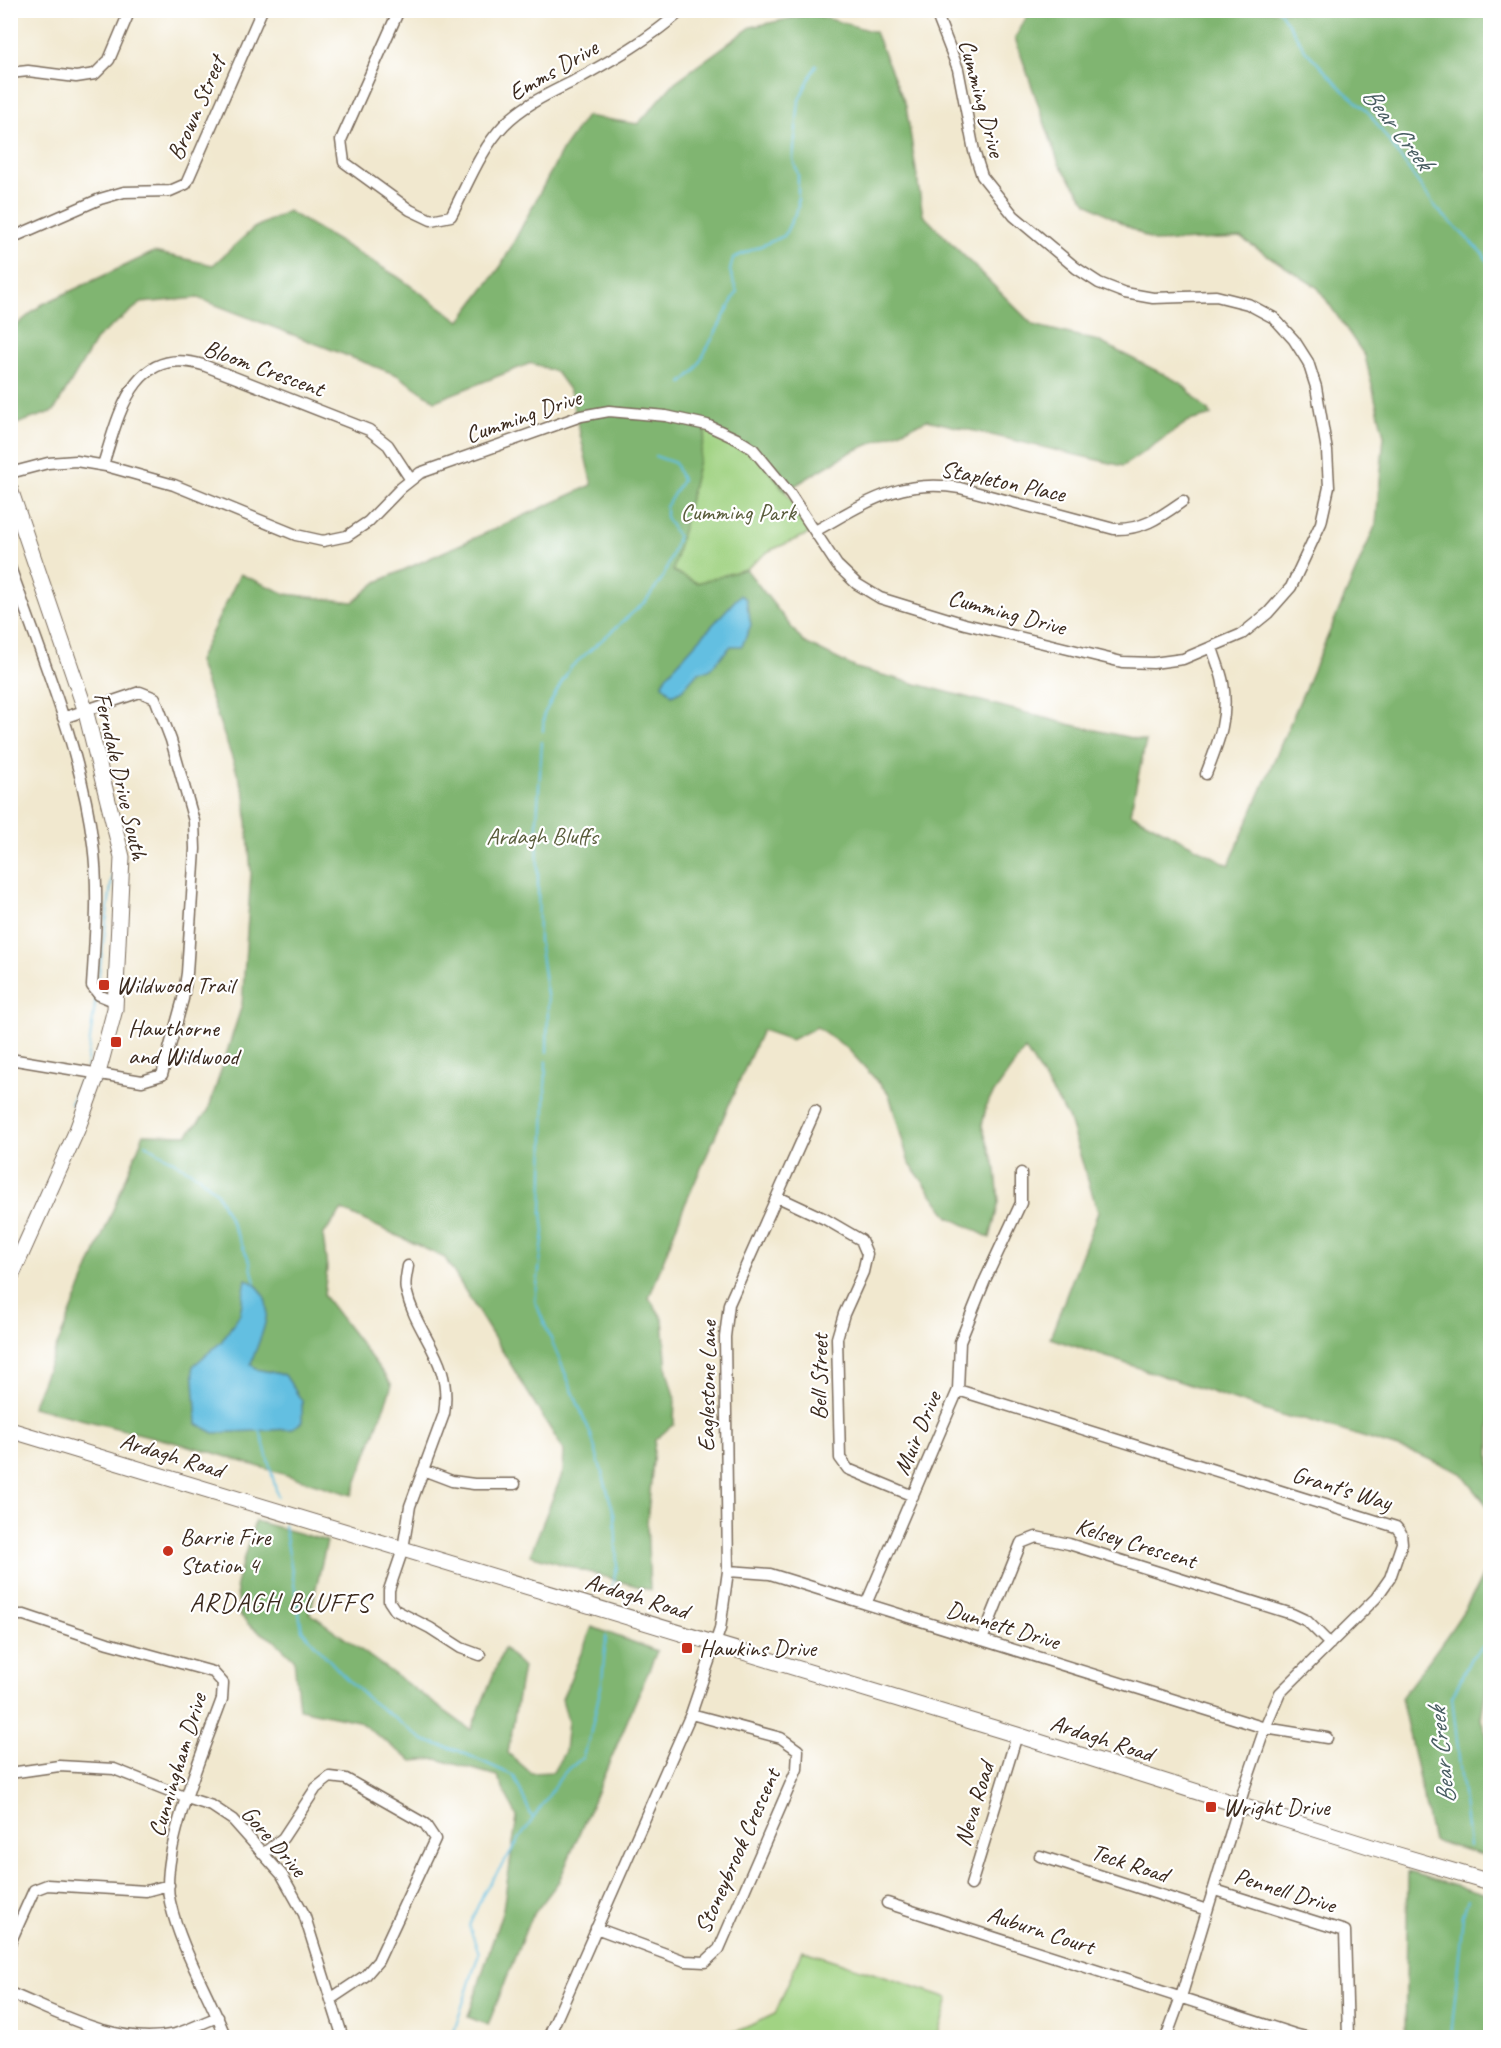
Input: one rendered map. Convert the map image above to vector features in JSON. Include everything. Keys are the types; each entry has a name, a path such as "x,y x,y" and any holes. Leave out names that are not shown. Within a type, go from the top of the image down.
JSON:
{"street":[{"path":"10,73 28,71 76,77 95,74 109,60 130,10"},
{"name":"Brown Street","path":"10,232 18,235 100,199 123,192 170,191 186,184 262,10"},
{"name":"Emms Drive","path":"399,10 341,140 344,162 410,210 431,220 451,216 487,147 504,124 526,106 610,62 660,30 682,10"},
{"name":"Cumming Drive","path":"10,473 48,463 76,461 103,465 174,485 296,535 322,541 347,536 368,522 420,473 580,416 609,411 666,416 707,425 753,449 790,494 837,565 857,584 880,598 965,624 1122,662 1153,663 1184,659 1242,634 1268,613 1291,587 1321,523 1329,487 1327,452 1316,387 1308,363 1294,340 1274,318 1248,304 1216,296 1153,298 1125,293 1099,283 1076,268 1014,216 982,176 974,151 958,69 935,10"},
{"name":"Bloom Crescent","path":"103,465 121,409 135,382 163,362 185,361 203,365 369,430 388,445 411,480"},
{"name":"Stapleton Place","path":"815,531 882,495 902,488 921,485 960,488 1114,529 1133,528 1151,523 1183,501"},
{"name":"Ferndale Drive South","path":"10,489 85,709 122,857 116,1002 98,1073 77,1130 10,1279"},
{"path":"10,567 75,753 93,843 97,916 92,986 99,995 116,1002"},
{"path":"1206,774 1222,730 1225,705 1223,682 1212,647"},
{"path":"10,1059 142,1081 162,1075 183,999 187,973 195,839 194,821 171,740 155,698 140,692 63,718"},
{"name":"Eaglestone Lane","path":"716,1643 728,1571 725,1337 729,1304 815,1111"},
{"name":"Muir Drive","path":"866,1604 958,1390 960,1342 985,1280 1021,1203 1021,1173"},
{"name":"Bell Street","path":"778,1197 825,1219 861,1240 867,1254 864,1272 844,1314 837,1338 840,1458 848,1469 913,1496"},
{"path":"408,1266 405,1288 418,1322 440,1364 446,1387 444,1414 410,1506 403,1549 388,1595 391,1606 461,1648 480,1655"},
{"name":"Grant's Way","path":"958,1390 1396,1527 1401,1533 1402,1543 1390,1578 1376,1598 1280,1693 1265,1728 1240,1806"},
{"name":"Ardagh Road","path":"10,1430 716,1643 1491,1882"},
{"path":"423,1470 452,1480 474,1484 515,1484"},
{"name":"Kelsey Crescent","path":"982,1640 1021,1543 1036,1537 1069,1544 1292,1614 1307,1621 1330,1644"},
{"name":"Dunnett Drive","path":"728,1571 770,1574 1265,1728 1327,1738"},
{"name":"Cunningham Drive","path":"10,1615 24,1615 108,1643 213,1672 223,1683 222,1699 187,1798 173,1843 168,1870 169,1899 180,1937 226,2037"},
{"path":"548,2037 691,1714 716,1643"},
{"name":"Stoneybrook Crescent","path":"596,1928 685,1960 705,1962 719,1949 797,1769 798,1750 781,1738 691,1714"},
{"name":"Neva Road","path":"971,1885 1017,1735"},
{"name":"Gore Drive","path":"10,1773 59,1766 114,1769 212,1806 233,1820 282,1875 304,1914 343,2037"},
{"path":"263,1854 283,1838 316,1788 330,1777 346,1779 425,1824 435,1839 378,1961 365,1976 332,1998"},
{"path":"1166,2037 1181,1997 1240,1806"},
{"name":"Teck Road","path":"1040,1856 1207,1910"},
{"path":"10,1943 34,1890 47,1885 146,1891 169,1885"},
{"name":"Pennell Drive","path":"1215,1890 1345,1931 1348,2037"},
{"name":"Auburn Court","path":"887,1903 1294,2034 1310,2037"},
{"path":"10,1993 86,2025 115,2033 146,2036 174,2034 218,2017"}],"green space":[{"name":"Ardagh Bluffs","path":"1030,11 1490,11 1490,1509 1461,1473 1417,1454 1305,1419 1288,1418 1050,1338 1098,1212 1068,1117 1025,1049 987,1103 982,1126 996,1170 999,1202 990,1238 949,1217 909,1163 889,1094 847,1048 817,1027 791,1040 762,1030 683,1209 649,1298 663,1319 667,1371 675,1399 674,1424 655,1440 647,1523 650,1590 530,1555 563,1472 564,1451 445,1258 342,1210 323,1235 327,1268 324,1296 392,1385 352,1495 201,1449 32,1407 144,1134 187,1135 208,1111 242,1005 251,873 245,795 198,661 240,574 286,594 353,602 377,582 592,485 570,391 556,372 531,363 435,401 397,375 198,298 141,303 97,338 54,411 11,426 11,330 41,305 154,252 213,265 254,228 288,211 398,277 460,321 501,266 563,149 586,116 638,124 675,82 751,27 812,14 875,32 906,106 923,215 1033,325 1098,341 1181,383 1212,415 1189,421 1123,466 927,420 849,453 786,491 753,449 707,426 673,571 697,583 746,569 803,642 856,668 1068,724 1146,741 1130,813 1229,865 1376,524 1384,436 1365,356 1318,288 1241,238 1155,242 1087,203 1059,164 1015,38"},
{"name":"Cumming Park","path":"707,425 753,449 815,531 769,551 746,569 697,583 672,571"},
{"path":"255,1521 327,1541 310,1613 471,1730 504,1648 523,1667 508,1753 531,1773 553,1772 565,1751 568,1721 562,1699 592,1627 657,1651 559,1881 530,1919 488,2025 468,2017 503,1909 517,1817 497,1776 437,1759 412,1761 358,1721 299,1709 294,1659 275,1641 250,1626 240,1615 236,1584"},
{"path":"1490,1552 1490,1676 1488,1676 1481,1719 1490,1746 1490,1857 1433,1841 1401,1698 1465,1608 1477,1588"},
{"path":"1408,1872 1490,1896 1490,2037 1405,2037"},
{"path":"802,1950 949,1998 937,2037 717,2037 718,2032 738,2031 775,2014"}],"water":[{"path":"740,595 746,599 751,625 742,646 731,646 709,670 698,672 682,690 672,695 662,684 667,675"},
{"path":"246,1279 264,1296 267,1306 263,1329 251,1364 256,1369 285,1375 302,1401 302,1422 291,1429 214,1433 197,1424 193,1366 221,1342 240,1314"}],"waterway":[{"name":"Bear Creek","path":"1279,10 1306,51 1344,91 1369,113 1437,209 1483,254 1490,266"},
{"path":"682,383 695,371 737,292 730,271 733,258 784,236 798,208 798,175 793,159 799,100 816,65"},
{"path":"543,731 544,714 570,668 646,601 664,576 678,537 666,517 666,507 682,480 675,463 655,456"},
{"path":"542,742 537,820 539,941 548,1002 547,1052"},
{"path":"97,988 115,857"},
{"path":"86,1068 96,997"},
{"path":"546,1061 542,1212 544,1232 535,1301 591,1435 615,1517 617,1567 609,1597"},
{"path":"71,1104 82,1076"},
{"path":"145,1144 200,1177 217,1193 250,1262 255,1283"},
{"path":"260,1430 278,1497"},
{"path":"284,1525 302,1630 367,1698 425,1741 457,1750 514,1776 532,1817"},
{"path":"452,2038 479,1953 469,1926 484,1892 563,1774 582,1758 589,1740 602,1682 606,1636"},
{"name":"Bear Creek","path":"1469,1846 1452,1697 1471,1658 1490,1640"},
{"name":"Bear Creek","path":"1451,2038 1463,1915 1468,1899"}],"place":[{"name":"Wildwood Trail","path":"104,985"},
{"name":"Hawthorne and Wildwood","path":"116,1042"},
{"name":"Barrie Fire Station 4","path":"168,1551"},
{"name":"Hawkins Drive","path":"687,1648"},
{"name":"Wright Drive","path":"1211,1807"}],"district":[{"name":"ARDAGH BLUFFS","path":"280,1602"}]}
